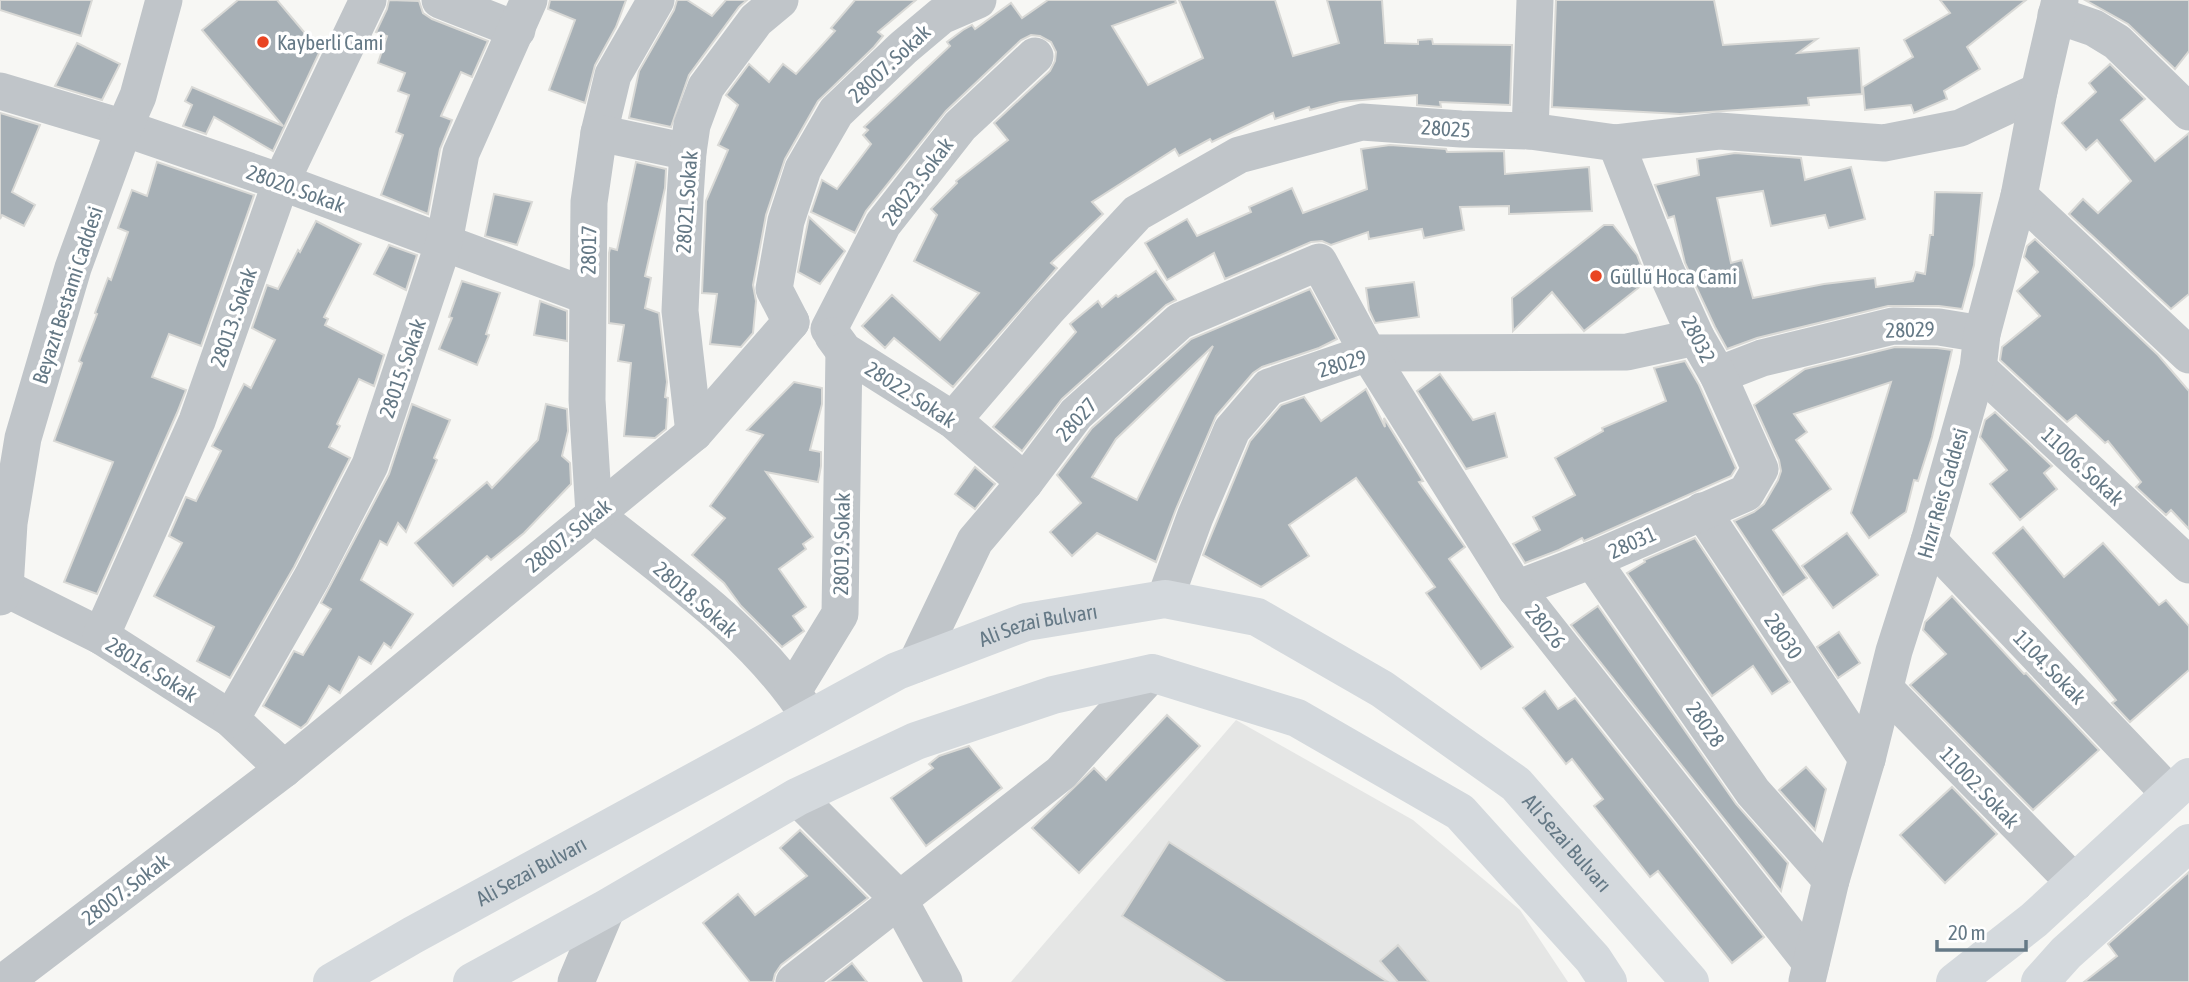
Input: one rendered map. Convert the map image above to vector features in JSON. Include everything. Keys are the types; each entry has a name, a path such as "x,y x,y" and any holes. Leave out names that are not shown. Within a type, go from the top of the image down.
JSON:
{"main road":[{"name":"Ali Sezai Bulvarı","path":"332,982 801,704 1026,622 1165,599 1257,617 1381,689 1516,784 1690,982"},
{"path":"472,982 607,908 797,797 916,741 1053,695 1152,673 1297,718 1460,812 1593,959 1608,982"},
{"path":"1955,982 2034,920 2180,786"},
{"path":"2040,982 2066,953 2189,843"}],"street":[{"name":"Beyazıt Bestami Caddesi","path":"2,592 9,523 23,438 73,268 138,96 164,0"},
{"name":"28013. Sokak","path":"101,636 197,421 281,182 368,0"},
{"path":"440,0 523,15"},
{"name":"28017","path":"594,514 587,400 589,202 599,132 613,75 656,0"},
{"name":"28021. Sokak","path":"694,433 680,311 688,152 692,125 706,88 756,20 780,0"},
{"name":"28007. Sokak","path":"4,982 285,769 694,433 791,322 774,289 786,221 803,169 836,112 903,48 935,8 978,0"},
{"path":"1530,131 1535,0"},
{"path":"2058,8 2117,43 2189,112"},
{"name":"Hızır Reis Caddesi","path":"1809,973 1831,880 1867,760 1894,651 1929,541 1980,351 2019,196 2058,8"},
{"name":"28015. Sokak","path":"231,719 312,577 370,465 444,242 461,153 523,15"},
{"name":"28023. Sokak","path":"836,340 883,224 960,125 1035,56"},
{"name":"28020. Sokak","path":"0,91 124,128 281,182 587,296"},
{"name":"28025","path":"953,420 1047,310 1137,213 1239,155 1362,122 1530,131 1616,143 1718,131 1884,143 1960,128 2039,91"},
{"path":"599,132 688,152"},
{"name":"28032","path":"1616,143 1666,271 1696,337 1718,375 1760,470 1746,493"},
{"path":"2019,196 2189,355"},
{"name":"28026","path":"1320,262 1368,353 1516,589 1809,973"},
{"name":"28027","path":"916,664 975,541 1025,482 1076,414 1180,321 1320,262"},
{"name":"28022. Sokak","path":"791,322 836,340 953,420 1025,482"},
{"name":"28029","path":"1718,375 1762,358 1893,326 1939,327 1980,351"},
{"name":"28029","path":"1165,599 1195,517 1232,430 1269,387 1368,353 1627,352 1696,337"},
{"name":"28019. Sokak","path":"801,704 840,614 836,340"},
{"name":"11006. Sokak","path":"1980,351 2189,565"},
{"name":"28031","path":"1516,589 1592,560 1746,493"},
{"name":"28030","path":"1702,511 1867,760"},
{"name":"28018. Sokak","path":"594,514 725,620 801,704"},
{"name":"1104. Sokak","path":"1929,541 2180,786"},
{"name":"28028","path":"1592,560 1753,792 1831,880"},
{"name":"28016. Sokak","path":"2,592 101,636 231,719 285,769"},
{"path":"794,982 1061,773 1152,673"},
{"name":"11002. Sokak","path":"1886,690 2075,883"},
{"path":"797,797 898,898 944,982"},
{"path":"576,982 607,908"}],"shaded area":[{"path":"1236,720 1413,820 1520,910 1568,982 1011,982"}],"building":[{"path":"0,0 92,0 81,36 0,10"},
{"name":"Kayberli Cami","path":"238,0 277,0 320,51 273,151 214,117 206,134 183,126 192,105 185,101 192,87 283,126 202,30"},
{"path":"389,0 419,1 423,13 432,19 488,41 472,77 461,72 441,116 452,120 440,149 428,214 381,195 403,135 396,132 409,95 398,91 405,73 378,63 387,36 376,32"},
{"path":"550,0 626,0 616,27 595,65 585,103 549,90 575,20 548,9"},
{"path":"677,0 687,0 712,16 726,0 747,0 689,75 671,127 629,118 639,71"},
{"path":"855,0 916,0 878,32 883,36 874,47 818,101 785,159 766,215 753,285 756,301 753,333 741,347 710,344 717,294 702,293 706,201 728,150 718,145 738,105 726,95 749,64 769,82 783,64 796,74 835,31 831,28"},
{"path":"1048,0 1175,0 1176,3 1112,26 1148,85 1203,58 1179,0 1275,0 1293,56 1339,43 1327,0 1382,0 1385,43 1418,44 1418,40 1432,39 1433,44 1512,45 1510,105 1440,102 1441,107 1417,105 1417,95 1340,102 1310,110 1309,107 1275,119 1273,113 1212,142 1210,139 1179,156 1175,149 1092,202 1103,214 1051,263 1057,268 953,387 894,338 885,348 862,326 892,295 940,340 979,293 914,261 937,215 931,209 956,181 1008,140 994,123 1050,71 1056,52 1051,42 1031,35 1021,40 946,111 866,211 855,233 811,212 822,180 837,189 871,144 863,135 868,130 864,127 950,46 947,42 972,25 975,29 1011,3 1022,18"},
{"path":"1556,0 1714,0 1723,45 1817,39 1798,53 1859,48 1862,94 1808,98 1809,105 1680,114 1552,107"},
{"path":"1940,0 2026,0 1967,47 1980,69 1944,91 1947,99 1914,113 1911,105 1865,110 1863,87 1913,57 1904,40 1950,13"},
{"path":"2085,0 2189,0 2189,51 2175,69 2128,24"},
{"path":"77,43 120,64 102,100 55,86"},
{"path":"2110,64 2145,99 2121,120 2155,161 2189,133 2189,294 2171,309 2069,214 2083,199 2098,213 2131,181 2097,140 2086,150 2062,123 2096,92 2089,83"},
{"path":"0,113 40,125 12,192 35,205 24,226 2,215 0,219"},
{"path":"1390,145 1446,149 1447,152 1504,151 1505,174 1589,167 1592,211 1509,214 1509,206 1460,207 1464,230 1424,238 1422,229 1369,239 1368,232 1331,245 1322,241 1311,242 1225,279 1214,253 1167,280 1145,243 1187,219 1197,236 1251,212 1249,207 1292,188 1303,213 1367,189 1361,149"},
{"path":"1735,153 1801,158 1805,180 1851,167 1865,219 1829,228 1825,215 1771,226 1763,191 1717,198 1731,263 1742,260 1753,298 1824,284 1875,278 1876,287 1913,281 1916,272 1925,274 1930,235 1933,235 1935,192 1982,193 1974,265 1962,309 1888,306 1757,338 1727,349 1685,263 1674,216 1668,218 1655,185 1699,175 1697,159"},
{"path":"157,162 254,195 201,346 169,334 152,377 186,390 97,594 64,582 113,462 54,441 82,363 79,361 97,314 95,313 108,278 111,280 128,232 118,228 132,190 147,196"},
{"path":"636,162 666,169 665,188 645,276 651,278 645,308 659,313 667,382 665,397 668,398 666,429 655,438 624,436 631,363 618,361 624,325 609,323 609,253 610,248 617,250"},
{"path":"494,194 532,202 517,245 485,236"},
{"path":"809,217 845,251 820,284 798,272"},
{"path":"316,221 361,244 324,317 328,319 325,325 384,355 374,386 359,379 329,447 350,458 294,567 230,678 197,661 214,627 154,596 182,543 169,536 186,497 196,501 221,451 212,446 244,384 251,388 275,340 252,328 267,285 278,289"},
{"name":"Güllü Hoca Cami","path":"1604,225 1613,225 1637,255 1647,281 1584,331 1552,292 1513,331 1512,298"},
{"path":"2035,239 2158,355 2189,391 2189,529 2171,510 2166,515 2136,487 2141,482 2108,441 2105,443 2076,415 2067,422 2000,360 2002,347 2040,316 2017,291 2038,272 2024,257 2027,246"},
{"path":"389,245 417,255 406,290 374,274"},
{"path":"1156,271 1176,300 1166,305 1062,399 1022,451 993,427 1076,332 1070,324 1098,301 1102,307 1116,295 1118,297"},
{"path":"462,281 500,293 486,334 489,335 477,365 439,349 452,318 449,317"},
{"path":"1414,282 1419,317 1375,323 1369,310 1366,288"},
{"path":"1310,289 1337,339 1319,348 1262,367 1253,373 1216,416 1156,562 1097,533 1072,556 1050,532 1081,503 1057,475 1092,428 1191,339","holes":["1213,346 1137,500 1092,477 1116,439"]},
{"path":"540,301 567,311 567,341 534,335"},
{"path":"1895,347 1952,350 1932,437 1918,481 1914,480 1906,512 1869,538 1851,513 1891,382 1794,414 1807,432 1796,440 1831,489 1773,530 1807,578 1783,595 1734,521 1764,504 1781,471 1779,460 1754,405 1805,369"},
{"path":"1685,361 1699,385 1736,468 1731,476 1584,541 1582,538 1525,563 1513,544 1540,530 1533,517 1575,495 1555,458 1603,431 1602,428 1666,401 1654,368"},
{"path":"1440,374 1473,420 1495,413 1507,457 1466,469 1417,391"},
{"path":"794,382 822,388 822,404 810,450 821,452 821,466 818,482 766,472 813,537 803,544 806,549 779,569 806,607 793,616 804,631 782,647 741,606 724,583 692,555 725,518 710,506 763,435 747,430"},
{"path":"1366,389 1385,427 1384,418 1423,481 1419,482 1465,547 1449,559 1513,647 1481,669 1426,593 1435,587 1356,478 1289,525 1309,556 1261,587 1203,555 1250,441 1281,405 1304,397 1321,421"},
{"path":"412,404 450,420 434,458 437,460 406,532 398,523 387,545 380,541 361,580 413,614 391,648 384,643 371,664 359,657 340,693 329,686 307,723 301,728 263,706 294,651 303,655 331,609 321,603 389,474"},
{"path":"546,404 567,409 568,431 562,456 570,463 571,484 524,533 491,560 487,556 453,586 415,543 487,482 492,488 538,440"},
{"path":"1995,412 2052,466 2044,473 2057,489 2020,520 1990,484 2007,470 1980,437 1985,420"},
{"path":"975,467 995,484 975,509 955,494"},
{"path":"2023,527 2064,577 2103,543 2159,605 2166,600 2189,626 2189,670 2130,722 2112,703 2116,700 1993,553"},
{"path":"1847,533 1878,575 1833,608 1802,566"},
{"path":"1695,538 1790,682 1772,694 1753,666 1712,696 1627,573 1645,562 1644,560"},
{"path":"1952,596 2099,750 2033,810 1910,685 1946,654 1923,630 1925,622"},
{"path":"1598,606 1736,804 1788,863 1781,891 1571,625"},
{"path":"1839,632 1860,663 1838,678 1817,647"},
{"path":"1545,691 1558,709 1575,698 1764,937 1732,963 1658,871 1650,877 1594,806 1603,799 1572,759 1566,764 1523,708"},
{"path":"1167,715 1200,746 1079,873 1032,828 1094,768 1106,780"},
{"path":"969,746 1002,788 926,846 891,798 933,768 929,764 939,756"},
{"path":"1806,767 1826,789 1815,830 1779,790"},
{"path":"1952,787 1997,834 1945,883 1900,835"},
{"path":"800,830 868,898 781,965 773,982 750,982 703,923 738,894 755,915 807,876 780,848"},
{"path":"1169,842 1388,982 1226,982 1122,916"},
{"path":"2189,872 2189,982 2084,982 2117,956 2108,944"},
{"path":"1398,945 1429,982 1398,982 1380,961"},
{"path":"852,963 867,982 828,982"}],"place":[{"name":"Kayberli Cami","path":"263,42"},
{"name":"Güllü Hoca Cami","path":"1596,276"}]}
